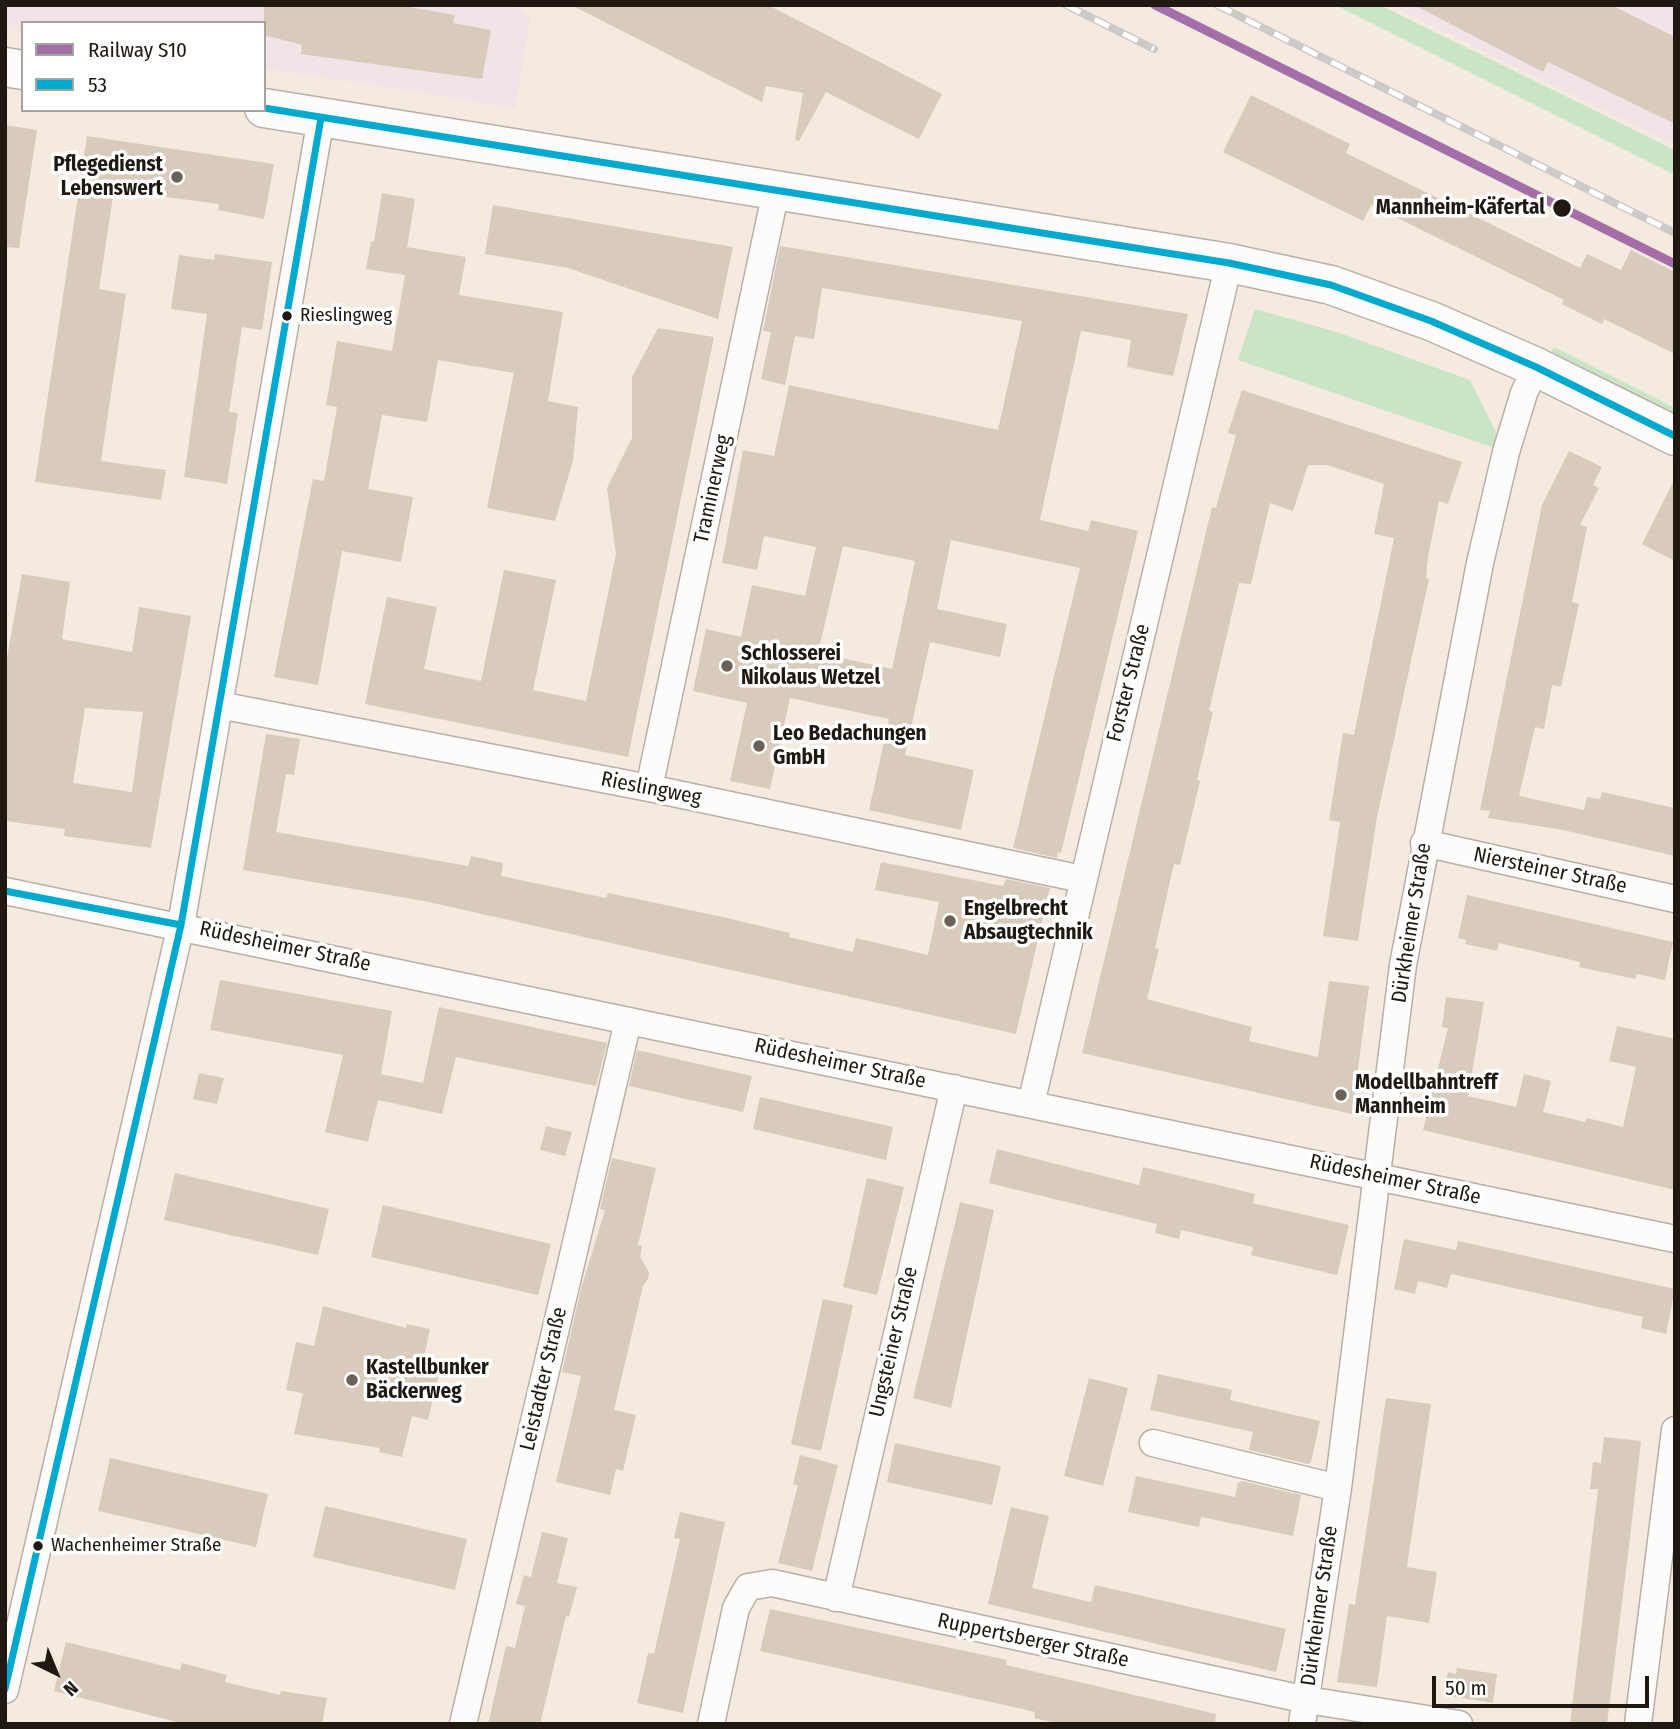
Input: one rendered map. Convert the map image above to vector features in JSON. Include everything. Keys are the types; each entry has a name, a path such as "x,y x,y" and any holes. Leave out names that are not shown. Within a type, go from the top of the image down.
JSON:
{"main road":[{"path":"266,108 1229,262 1331,285 1431,321 1536,367 1675,436"}],"street":[{"path":"5,1689 181,925 321,117"},
{"name":"Traminerweg","path":"649,788 776,191"},
{"name":"Forster Straße","path":"1031,1104 1229,262"},
{"name":"Dürkheimer Straße","path":"1304,1712 1338,1488 1403,965 1424,843 1480,563 1503,464 1524,393 1536,367"},
{"name":"Rieslingweg","path":"219,705 649,788 1082,879"},
{"name":"Niersteiner Straße","path":"1424,843 1675,899"},
{"name":"Rüdesheimer Straße","path":"5,891 181,925 1675,1239"},
{"name":"Leistadter Straße","path":"463,1724 625,1034"},
{"name":"Ungsteiner Straße","path":"836,1598 954,1088"},
{"path":"1638,1724 1662,1622 1675,1430"},
{"path":"1153,1444 1338,1488"},
{"name":"Ruppertsberger Straße","path":"711,1724 736,1608 748,1587 772,1583 1304,1712 1459,1724"}],"shaded area":[{"path":"5,5 514,5 530,18 515,108 266,68 266,21 21,21 21,31 5,28"},
{"path":"1389,5 1675,5 1675,145"}],"green space":[{"path":"1335,5 1380,5 1675,150 1675,175"},
{"path":"1255,309 1337,332 1470,380 1506,452 1238,360"},
{"path":"1554,347 1675,408 1675,417 1550,355"}],"building":[{"path":"264,5 397,5 455,15 453,23 491,30 482,79 301,54 302,45 266,36"},
{"path":"571,5 768,5 942,94 919,139 826,92 799,141 795,140 803,93 766,86 762,102"},
{"path":"1414,5 1611,5 1675,37 1675,124 1548,62 1543,72"},
{"path":"1251,95 1350,144 1346,153 1580,268 1587,254 1621,270 1631,250 1675,272 1675,354 1604,319 1602,324 1562,304 1564,300 1371,205 1363,221 1223,152"},
{"path":"5,125 37,130 19,248 5,247"},
{"path":"87,136 274,164 264,219 218,210 219,204 114,190 99,289 126,294 101,461 166,470 161,500 35,482"},
{"path":"382,193 415,199 407,247 466,257 459,295 563,312 548,401 578,407 573,461 555,521 487,508 514,373 438,360 427,422 382,415 368,489 413,497 401,562 342,551 318,685 274,677 313,479 324,481 337,407 326,405 337,341 392,351 405,275 366,269 371,241 374,242"},
{"path":"493,205 733,247 718,319 568,268 485,254"},
{"path":"780,246 1188,314 1173,376 1127,367 1131,340 1081,331 1040,520 1088,531 1091,520 1138,531 1061,853 1058,852 1057,858 1013,848 1080,568 951,540 937,609 1007,624 1000,657 930,642 905,755 974,770 961,830 869,810 889,719 790,698 770,789 730,781 747,703 693,691 706,629 741,637 752,585 805,596 816,547 764,536 757,570 722,563 743,450 774,456 789,385 998,430 1022,321 822,288 814,339 795,336 785,385 761,379 771,332 763,331","holes":["843,546 915,561 892,669 818,653"]},
{"path":"215,254 272,262 262,330 242,327 229,412 238,413 227,484 184,477 207,314 171,309 179,255 214,260"},
{"path":"658,328 714,337 628,757 365,704 387,597 437,607 424,669 481,681 504,570 556,580 533,690 586,701 616,554 607,488 632,438 632,377"},
{"path":"1242,390 1462,462 1448,504 1439,501 1428,557 1426,578 1429,579 1377,817 1358,941 1323,936 1340,822 1329,820 1343,733 1354,735 1394,538 1374,534 1384,484 1327,465 1308,465 1293,511 1270,503 1251,584 1239,583 1209,711 1213,712 1197,780 1200,781 1180,865 1174,864 1155,948 1159,949 1147,999 1252,1027 1249,1041 1318,1057 1329,981 1369,986 1352,1114 1082,1053 1212,507 1216,508 1236,435 1228,433"},
{"path":"1569,451 1602,467 1593,485 1599,488 1580,525 1587,527 1572,602 1579,604 1561,687 1552,685 1544,729 1535,727 1519,796 1584,810 1587,797 1600,799 1602,792 1675,808 1675,856 1563,830 1488,818 1490,811 1480,810 1542,505"},
{"path":"1675,478 1675,561 1642,544"},
{"path":"22,574 70,582 62,639 132,652 139,607 191,616 151,848 64,836 65,829 5,821 5,669","holes":["85,708 143,712 132,792 73,783"]},
{"path":"266,734 300,739 294,775 286,774 276,832 468,866 471,856 503,863 501,876 606,898 608,893 723,917 790,933 789,937 853,952 856,938 928,955 939,902 875,890 881,862 1003,886 1006,879 1050,888 1016,1034 424,901 243,870"},
{"path":"1467,895 1673,942 1665,980 1637,974 1635,979 1579,967 1580,962 1499,943 1497,951 1465,944 1466,940 1458,938"},
{"path":"220,980 392,1011 381,1074 423,1083 439,1007 607,1043 596,1086 456,1057 442,1114 378,1100 368,1142 325,1132 343,1055 210,1030"},
{"path":"1446,997 1484,1002 1468,1096 1516,1107 1524,1074 1551,1081 1543,1112 1585,1122 1587,1118 1623,1127 1636,1067 1609,1061 1617,1026 1675,1039 1675,1190 1423,1130 1448,1028 1442,1027"},
{"path":"637,1050 752,1076 743,1112 629,1086"},
{"path":"199,1073 224,1078 217,1104 193,1099"},
{"path":"760,1097 893,1127 886,1160 753,1129"},
{"path":"546,1126 572,1132 565,1156 540,1150"},
{"path":"997,1149 1139,1185 1143,1167 1255,1194 1253,1203 1349,1225 1337,1275 1251,1255 1253,1247 1181,1230 1179,1239 1155,1233 1157,1224 989,1183"},
{"path":"612,1158 656,1168 638,1245 642,1246 640,1257 649,1272 648,1279 643,1286 614,1410 636,1415 623,1471 616,1469 610,1495 556,1482 581,1376 562,1372 581,1289 605,1210 600,1209"},
{"path":"175,1173 329,1209 318,1255 164,1220"},
{"path":"867,1178 904,1187 877,1295 843,1287"},
{"path":"960,1202 994,1210 951,1408 913,1398"},
{"path":"383,1205 551,1244 538,1295 371,1257"},
{"path":"1404,1239 1456,1250 1458,1241 1675,1289 1666,1334 1641,1328 1643,1317 1451,1274 1447,1288 1418,1281 1415,1294 1394,1289"},
{"path":"823,1299 853,1305 821,1451 791,1444"},
{"name":"Kastellbunker Bäckerweg","path":"323,1306 406,1328 407,1324 430,1329 421,1370 439,1374 428,1420 412,1416 402,1457 379,1452 380,1448 294,1434 303,1393 286,1390 296,1342 314,1346"},
{"path":"1158,1374 1232,1390 1230,1400 1320,1421 1311,1462 1308,1464 1249,1450 1253,1432 1150,1410"},
{"path":"1089,1378 1128,1388 1103,1486 1064,1476"},
{"path":"1386,1398 1431,1404 1407,1567 1437,1572 1429,1623 1387,1616 1377,1687 1337,1682 1349,1604 1355,1605"},
{"path":"1604,1437 1641,1441 1629,1546 1607,1724 1570,1724 1598,1489 1590,1489 1593,1462 1601,1463"},
{"path":"895,1443 1001,1466 992,1505 887,1482"},
{"path":"800,1455 838,1465 812,1571 778,1563 798,1485 793,1484"},
{"path":"110,1458 268,1494 256,1547 98,1511"},
{"path":"1136,1476 1235,1497 1238,1483 1242,1481 1301,1495 1293,1536 1201,1517 1199,1527 1128,1512"},
{"path":"325,1506 467,1539 455,1590 313,1557"},
{"path":"1011,1507 1049,1516 1032,1588 1091,1602 1095,1585 1286,1629 1276,1672 988,1604"},
{"path":"680,1512 725,1522 683,1713 637,1703 648,1653 654,1654 680,1539 674,1538"},
{"path":"542,1532 568,1538 557,1583 577,1587 569,1617 566,1616 540,1724 488,1724 506,1646 515,1648 525,1606 516,1604 524,1575 531,1577"},
{"path":"770,1609 1007,1660 1006,1665 1216,1714 1215,1724 1060,1724 1034,1718 1035,1712 760,1651"},
{"path":"66,1642 180,1670 182,1663 227,1675 225,1682 280,1695 281,1691 327,1698 322,1724 185,1724 54,1691"},
{"path":"1457,1668 1497,1674 1493,1703 1444,1695 1448,1672 1456,1674"}],"railway":[{"path":"1066,5 1154,49"},
{"path":"1217,5 1675,233"}],"rail line":[{"name":"S10","path":"1155,5 1675,264"}],"transit line":[{"name":"53","path":"266,108 1229,263 1331,285 1431,321 1536,367 1675,436"},
{"name":"53","path":"5,1689 181,925 321,118"},
{"name":"53","path":"5,891 181,925"}],"place":[{"name":"Pflegedienst Lebenswert","path":"177,177"},
{"name":"Mannheim-Käfertal","path":"1562,208"},
{"name":"Rieslingweg","path":"287,316"},
{"name":"Schlosserei Nikolaus Wetzel","path":"727,666"},
{"name":"Leo Bedachungen GmbH","path":"759,746"},
{"name":"Engelbrecht Absaugtechnik","path":"950,921"},
{"name":"Modellbahntreff Mannheim","path":"1341,1095"},
{"name":"Kastellbunker Bäckerweg","path":"352,1380"},
{"name":"Wachenheimer Straße","path":"38,1546"}]}
